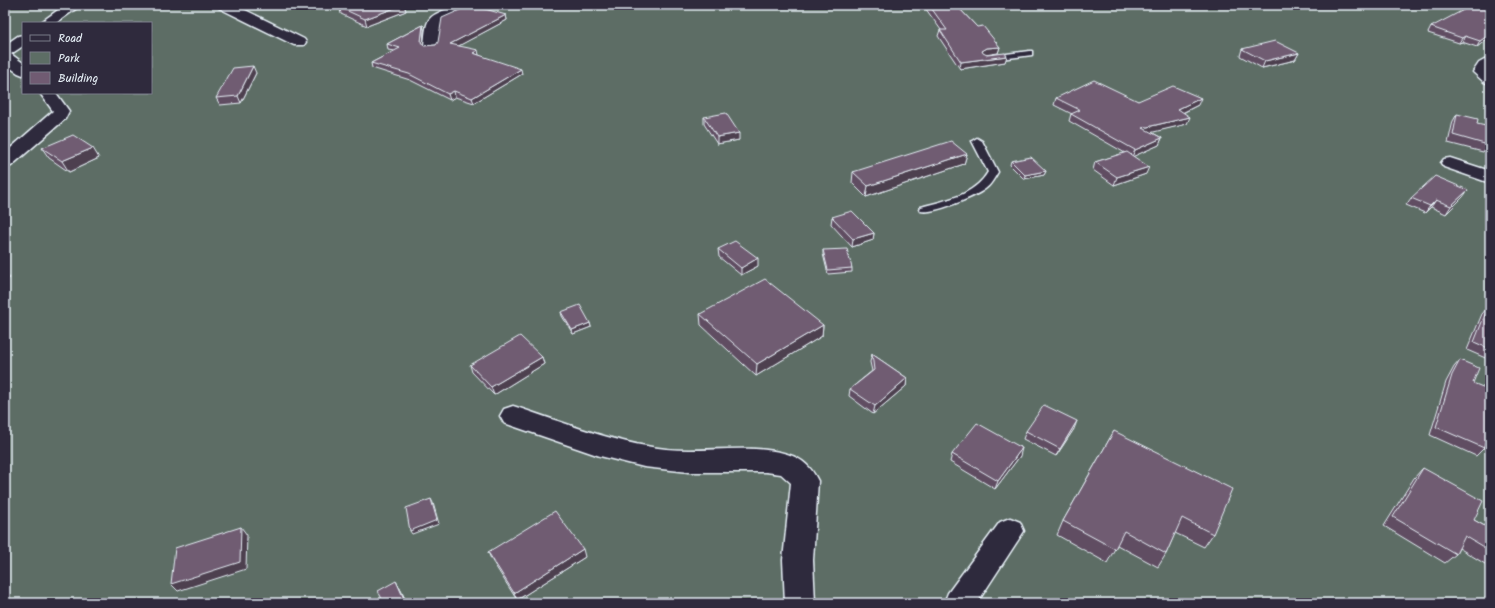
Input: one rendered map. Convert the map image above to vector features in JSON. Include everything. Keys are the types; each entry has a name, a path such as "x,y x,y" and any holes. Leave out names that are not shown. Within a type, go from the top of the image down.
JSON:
{"street":[{"path":"48,22 74,5"},
{"path":"224,5 299,42"},
{"path":"431,47 433,26 436,19 469,5"},
{"path":"5,52 22,41"},
{"path":"5,57 22,69"},
{"path":"1490,62 1484,66 1481,72 1490,79"},
{"path":"5,162 59,115 61,111 60,107 49,94"},
{"path":"1450,163 1490,177"},
{"path":"513,416 612,448 654,459 766,462 786,465 798,472 804,481 798,560 800,603"},
{"path":"959,603 1010,531"}],"lane":[{"path":"986,58 1029,53"},
{"path":"925,209 958,200 979,190 989,182 993,172 977,141"}],"green space":[{"path":"5,5 1490,5 1490,603 5,603"}],"building":[{"path":"342,5 403,5 365,19 339,7 344,6"},
{"path":"471,5 506,15 450,44 478,50 473,53 521,69 472,98 454,91 448,94 409,74 371,63 400,48 387,44 423,25 421,42 424,46 436,45 438,42 442,18"},
{"path":"929,5 956,5 977,27 983,26 1000,47 987,48 982,51 983,53 987,55 1005,53 1007,56 961,62 940,30 947,30"},
{"path":"1473,5 1490,5 1490,34 1480,41 1465,36 1462,38 1431,27"},
{"path":"1275,41 1299,53 1265,61 1242,49"},
{"path":"253,66 238,96 216,98 233,68"},
{"path":"1094,80 1138,101 1173,86 1201,98 1178,109 1190,117 1143,128 1162,138 1135,150 1071,114 1080,110 1056,98"},
{"path":"726,113 739,133 717,137 704,117"},
{"path":"1457,114 1478,119 1477,124 1490,127 1488,145 1453,135"},
{"path":"73,135 93,148 62,161 42,148"},
{"path":"951,141 967,154 868,186 853,172"},
{"path":"1127,152 1149,167 1117,177 1095,162"},
{"path":"1031,157 1046,171 1025,175 1011,161"},
{"path":"1435,176 1468,190 1451,206 1436,200 1430,206 1411,198"},
{"path":"852,211 874,233 853,239 832,217"},
{"path":"735,241 758,258 741,268 718,249"},
{"path":"847,249 852,268 828,270 823,250"},
{"path":"765,279 823,325 757,364 700,314"},
{"path":"580,305 590,323 572,330 561,312"},
{"path":"1488,307 1490,307 1490,349 1474,342"},
{"path":"520,336 542,357 491,387 470,365"},
{"path":"872,354 907,378 875,406 850,389 874,370"},
{"path":"1460,360 1479,368 1473,383 1490,390 1490,422 1484,448 1436,427 1452,375"},
{"path":"1044,405 1077,421 1060,449 1026,431"},
{"path":"977,423 1022,448 998,481 952,454"},
{"path":"1114,431 1232,489 1213,534 1182,518 1166,554 1124,531 1115,549 1063,521"},
{"path":"1423,468 1483,501 1474,520 1490,529 1490,551 1465,536 1456,554 1393,517"},
{"path":"431,499 437,520 410,531 406,508"},
{"path":"555,511 583,549 514,593 488,552"},
{"path":"241,527 240,562 171,584 175,548"},
{"path":"396,581 406,603 374,603 382,599 378,591"},
{"path":"743,601 759,603 742,603"}]}
